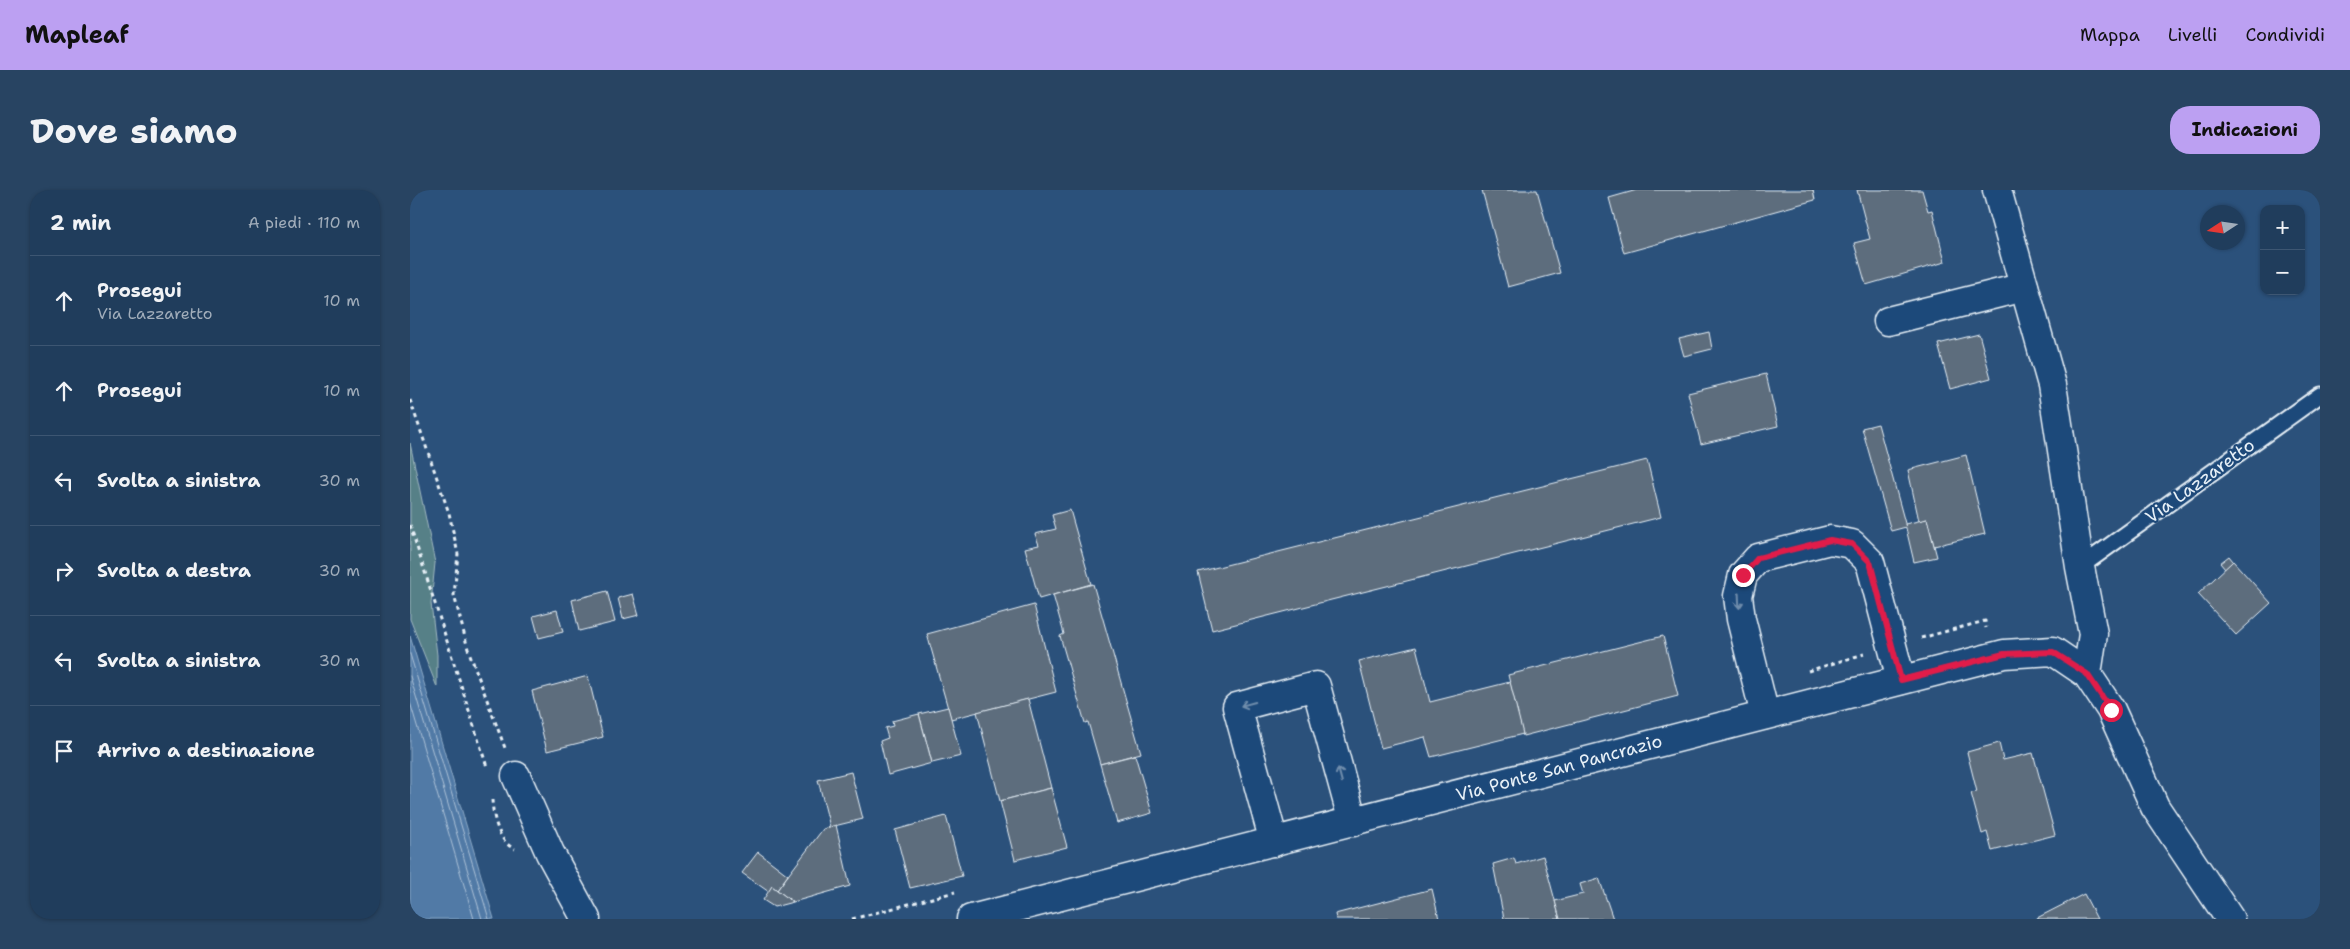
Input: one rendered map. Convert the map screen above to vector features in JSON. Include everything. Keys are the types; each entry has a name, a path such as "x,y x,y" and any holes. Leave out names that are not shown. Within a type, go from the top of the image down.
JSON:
{"street":[{"path":"1997,190 2052,385 2080,567 2093,634 2087,674 2111,710 2155,807 2230,919"},
{"path":"1888,321 2024,287"},
{"path":"1765,714 1741,619 1738,596 1743,575 1758,558 1830,540 1852,544 1870,562 1901,680"},
{"name":"Via Ponte San Pancrazio","path":"971,919 2004,654 2053,652 2087,674"},
{"path":"1274,842 1237,708 1316,686 1353,822"},
{"path":"516,776 550,853 586,919"}],"lane":[{"name":"Via Lazzaretto","path":"2080,567 2320,395"}],"path":[{"path":"410,400 449,513 458,554 454,595 468,649 516,776"},
{"path":"410,525 489,774"},
{"path":"492,791 493,810 501,837 511,847 527,853 550,853"}],"green space":[{"path":"410,443 435,563 431,603 437,655 437,687 410,619"}],"water":[{"path":"410,636 494,919 410,919"}],"building":[{"path":"1482,190 1537,190 1560,273 1508,287"},
{"path":"1637,190 1813,190 1815,200 1624,253 1609,198"},
{"path":"1857,190 1922,190 1928,211 1932,210 1945,262 1866,285 1854,243 1870,239"},
{"path":"1709,332 1712,349 1684,356 1679,339"},
{"path":"1979,334 1991,378 1950,389 1938,344"},
{"path":"1766,374 1778,426 1701,444 1688,393"},
{"path":"1878,424 1906,527 1891,531 1862,428"},
{"path":"1966,455 1985,534 1934,546 1927,519 1919,521 1908,470"},
{"path":"1647,460 1661,517 1212,630 1198,572"},
{"path":"1070,510 1091,584 1039,599 1025,548 1039,545 1035,534 1056,529 1052,515"},
{"path":"1927,519 1937,557 1914,562 1905,524"},
{"path":"2229,556 2233,561 2225,569 2220,563"},
{"path":"2233,561 2271,603 2236,635 2198,594"},
{"path":"1093,584 1141,753 1100,764 1088,722 1085,723 1060,636 1064,634 1053,595"},
{"path":"607,591 615,622 579,631 572,600"},
{"path":"633,594 639,615 623,619 618,598"},
{"path":"1034,605 1056,692 951,719 927,634"},
{"path":"557,610 563,632 539,638 533,616"},
{"path":"1663,636 1678,696 1523,736 1508,675"},
{"path":"1416,647 1430,702 1510,682 1523,734 1431,757 1425,737 1381,748 1359,661"},
{"path":"588,676 603,737 547,751 532,691"},
{"path":"1028,699 1051,788 1000,801 977,712"},
{"path":"948,707 961,756 932,763 919,714"},
{"path":"919,714 932,763 888,775 880,741 888,738 885,728 893,726 892,721"},
{"path":"1999,743 2003,760 2033,753 2055,835 1992,851 1987,832 1982,834 1971,793 1977,792 1967,752"},
{"path":"1135,755 1152,813 1117,823 1100,764"},
{"path":"851,772 863,819 830,827 818,780"},
{"path":"1051,788 1067,847 1015,860 1000,801"},
{"path":"946,816 962,876 910,888 895,830"},
{"path":"836,825 850,886 793,902 777,890 823,829"},
{"path":"758,852 788,875 777,890 772,886 769,892 742,873"},
{"path":"1543,856 1560,919 1504,919 1493,864 1514,858 1516,864"},
{"path":"1599,878 1613,919 1560,919 1555,901 1583,894 1580,884"},
{"path":"772,886 793,902 774,907 763,900"},
{"path":"1432,889 1439,919 1336,919 1335,914"},
{"path":"2084,894 2097,919 2037,919 2037,918"}],"route":[{"path":"1743,575 1758,558 1830,540 1852,544 1870,562 1901,680 2004,654 2053,652 2087,674 2111,710"}]}
